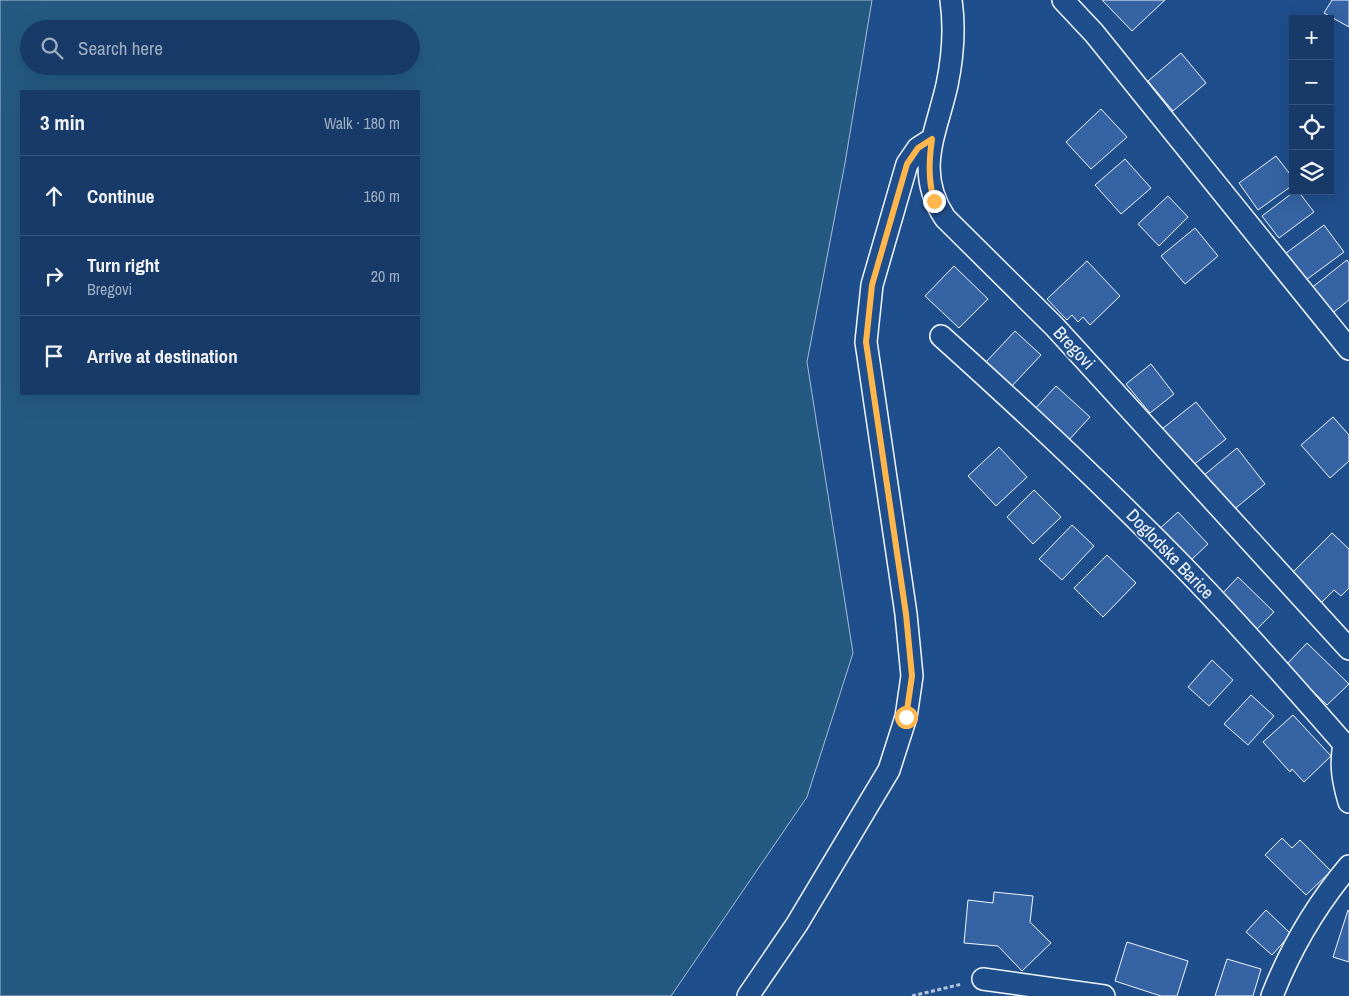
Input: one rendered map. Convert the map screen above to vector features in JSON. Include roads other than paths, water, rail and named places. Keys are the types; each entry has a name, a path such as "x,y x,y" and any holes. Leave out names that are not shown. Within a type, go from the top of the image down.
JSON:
{"street":[{"name":"Bregovi","path":"950,0 954,27 952,53 947,84 932,139 929,160 929,186 934,201 945,218 1054,326 1349,649"},
{"path":"1063,0 1094,33 1349,349"},
{"path":"748,996 797,924 889,770 906,717 912,676 906,614 866,342 872,285 907,164 918,148 932,139"},
{"name":"Doglodske Barice","path":"941,336 1045,429 1149,531 1347,742 1341,763 1343,783 1349,802"},
{"path":"1272,996 1279,977 1326,894 1349,866"},
{"path":"983,979 1104,996"}]}
